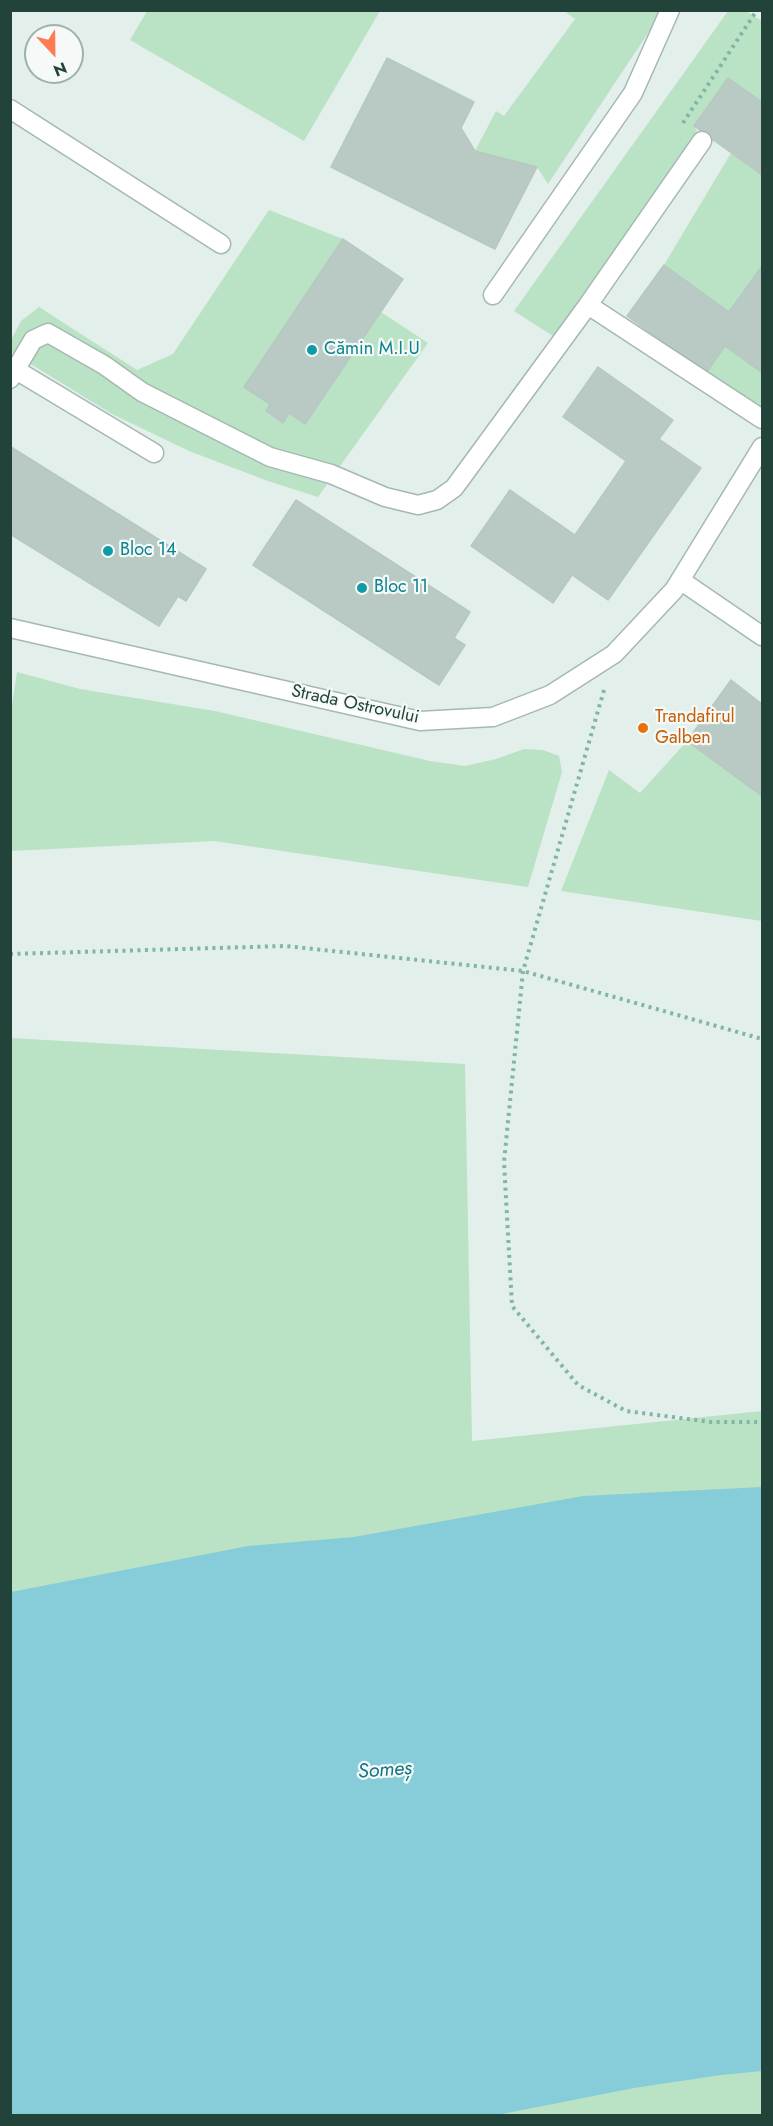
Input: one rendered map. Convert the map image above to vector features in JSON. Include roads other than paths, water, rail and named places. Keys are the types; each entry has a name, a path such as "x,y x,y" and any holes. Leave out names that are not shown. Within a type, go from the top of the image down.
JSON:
{"street":[{"path":"493,295 633,93 670,10"},
{"path":"10,109 221,244"},
{"path":"154,453 13,374 33,340 48,333 104,365 142,392 270,457 331,474 385,497 418,505 437,500 454,488 588,305 702,141"},
{"path":"588,305 762,419"},
{"name":"Strada Ostrovului","path":"10,628 420,721 493,717 550,695 614,654 674,590 762,447"},
{"path":"680,580 762,636"}],"water":[{"name":"Someș","path":"762,1487 762,2071 634,2088 497,2115 11,2115 11,1592 248,1546 354,1537 583,1496"}],"place":[{"name":"Cămin M.I.U","path":"312,350"},
{"name":"Bloc 14","path":"108,551"},
{"name":"Bloc 11","path":"362,588"},
{"name":"Trandafirul Galben","path":"643,728"}]}
